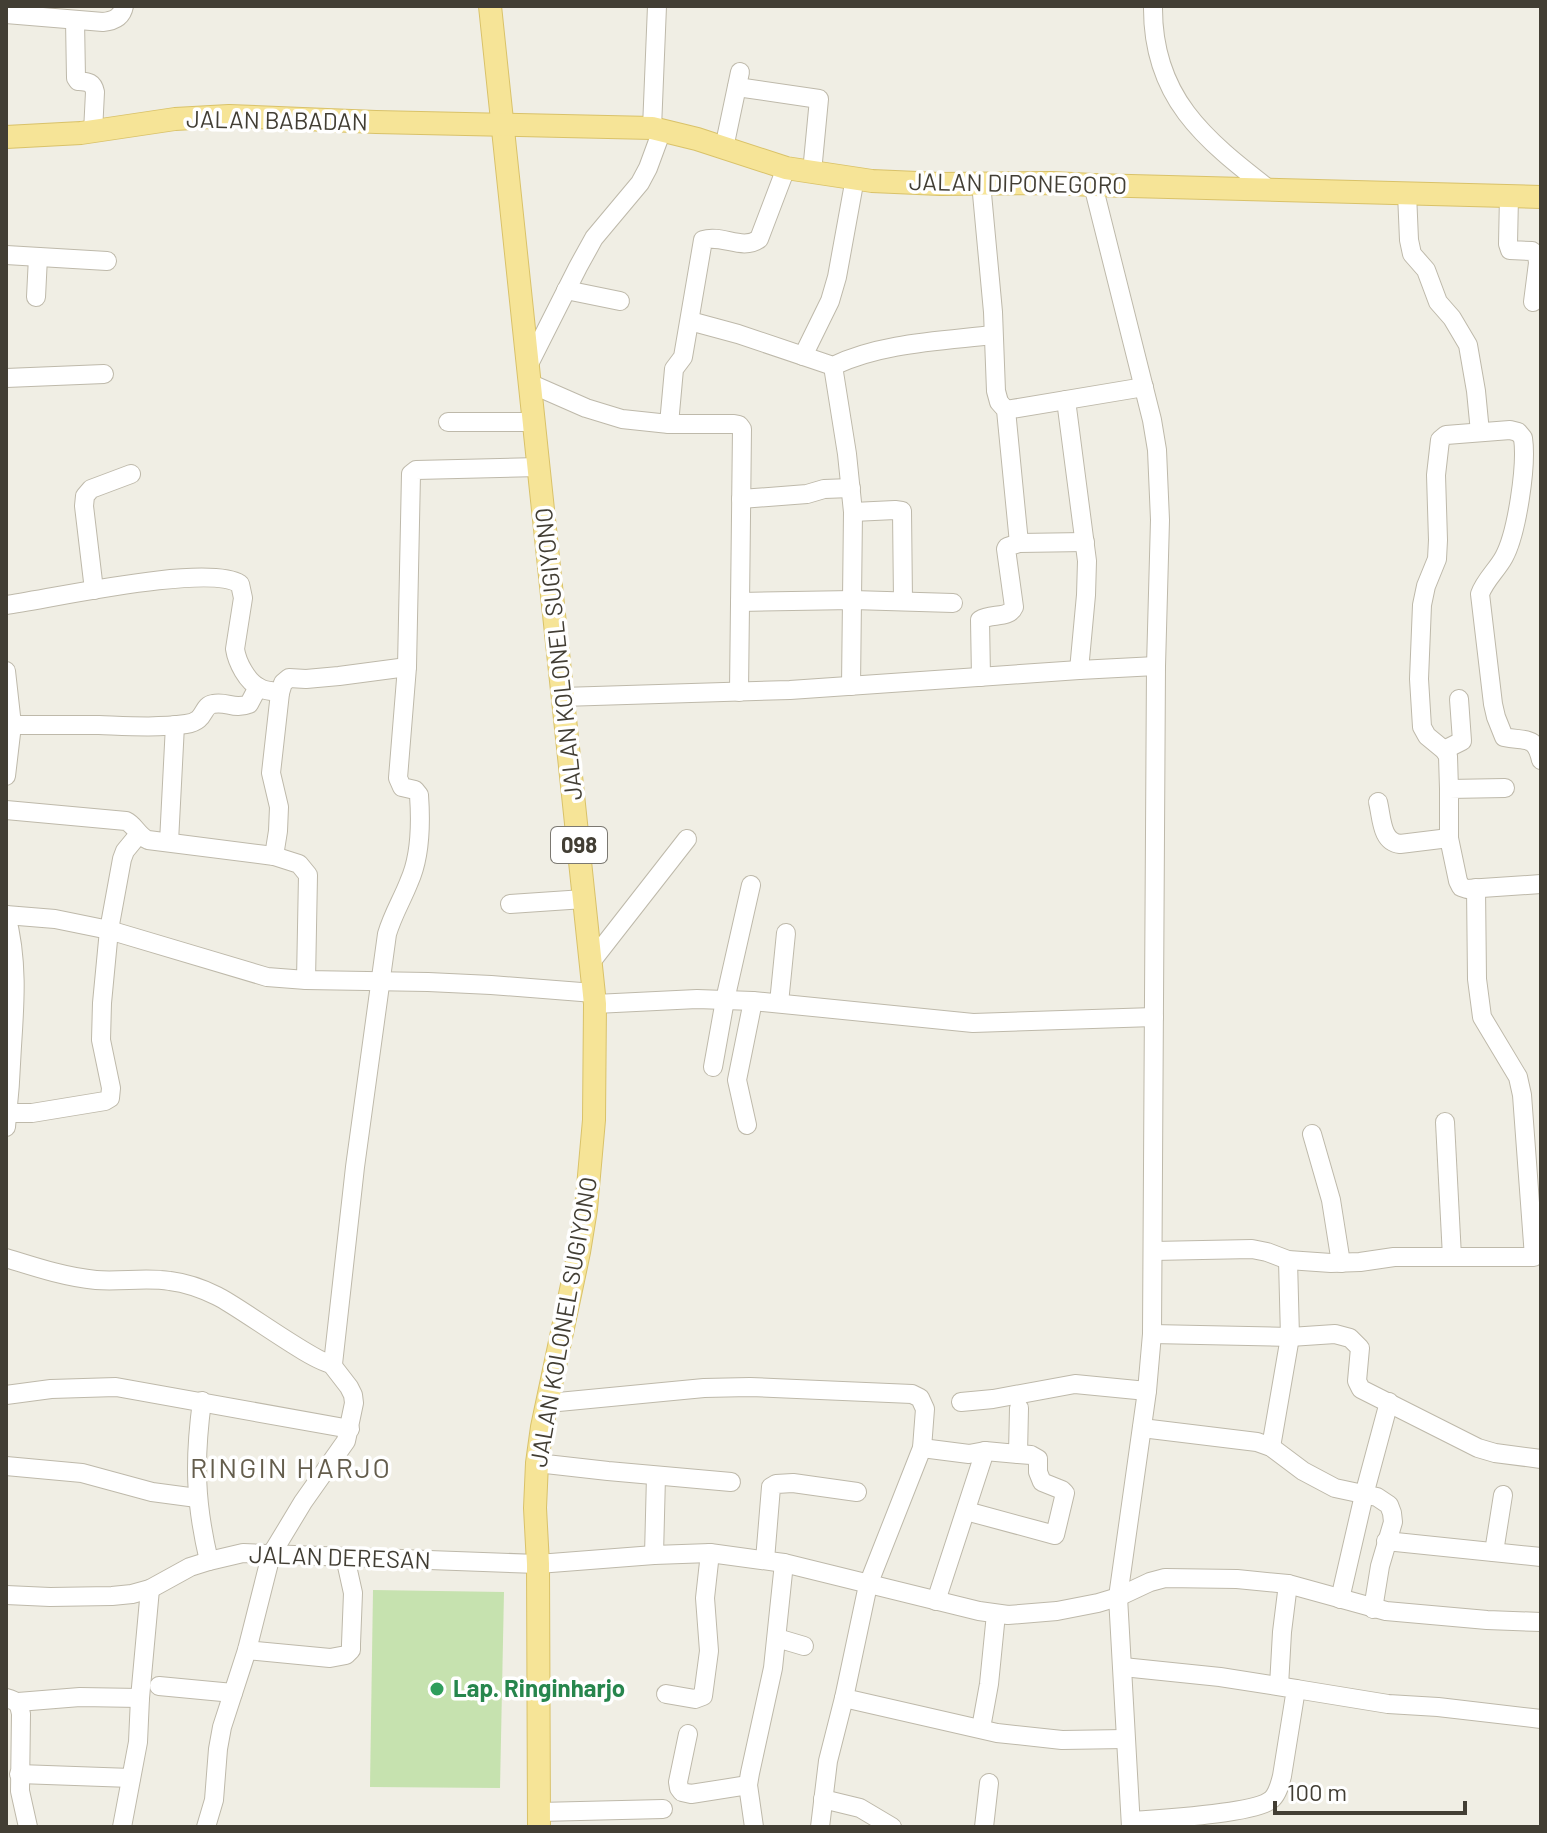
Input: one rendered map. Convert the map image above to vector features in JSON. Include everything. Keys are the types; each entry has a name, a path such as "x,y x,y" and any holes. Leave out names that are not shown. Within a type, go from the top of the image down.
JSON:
{"main road":[{"name":"098","path":"490,6 502,124"},
{"name":"JALAN BABADAN","path":"6,137 93,132 197,117 229,116 502,124"},
{"name":"JALAN DIPONEGORO","path":"502,124 657,129 786,168 908,183 1052,183 1541,197"},
{"name":"JALAN KOLONEL SUGIYONO","path":"502,124 594,999 594,1120 587,1194 579,1252 537,1463 535,1508 538,1564"},
{"name":"098","path":"538,1564 539,1820"}],"street":[{"path":"6,14 56,12 75,20 110,21 119,16 124,6"},
{"path":"657,6 657,129 648,168 640,183 594,238 566,290 528,376 607,416 669,424 739,425 742,429 739,692"},
{"path":"1153,6 1153,29 1162,68 1177,99 1191,120 1227,157 1270,190"},
{"path":"75,20 76,78 90,82 95,92 93,132"},
{"path":"724,148 739,80 819,99 812,172"},
{"path":"669,424 674,369 683,357 703,240 710,238 745,244 757,242 786,168"},
{"path":"803,356 830,301 855,178"},
{"path":"981,183 997,397 1006,410 1019,543"},
{"path":"1093,185 1144,387 1160,481 1152,1334 1118,1597 1131,1824 1201,1816 1262,1804 1271,1800 1279,1788 1287,1688 1282,1632 1288,1584"},
{"path":"1407,193 1412,254 1426,270 1438,302 1468,345 1480,432"},
{"path":"1509,196 1510,250 1532,251 1537,255 1533,302"},
{"path":"6,255 107,261"},
{"path":"36,297 38,257"},
{"path":"566,290 620,301"},
{"path":"690,321 833,366 875,351 993,335"},
{"path":"833,366 853,512 851,686"},
{"path":"6,378 104,374"},
{"path":"1006,410 1144,387"},
{"path":"1066,400 1087,578 1079,670"},
{"path":"448,422 533,422"},
{"path":"1541,760 1535,744 1529,740 1504,737 1496,717 1480,594 1506,554 1510,541 1521,487 1523,438 1518,432 1510,430 1446,435 1440,440 1436,475 1437,559 1426,586 1419,639 1422,727 1448,756 1449,838 1459,884 1467,889 1541,884"},
{"path":"332,1365 384,956 393,914 410,880 419,848 419,795 415,790 402,787 398,778 407,667 410,478 416,470 539,467"},
{"path":"94,590 85,496 91,489 131,474"},
{"path":"741,499 851,488"},
{"path":"853,512 902,511 903,601"},
{"path":"981,677 980,620 987,616 1010,614 1014,607 1007,547 1019,543 1085,542"},
{"path":"6,605 189,578 238,582 243,598 236,655 242,669 258,687 280,693"},
{"path":"740,602 853,600 953,603"},
{"path":"562,697 739,692 1156,666"},
{"path":"274,856 279,807 271,773 283,683 289,678 339,676 407,667"},
{"path":"6,776 12,725 7,681"},
{"path":"12,725 154,727 191,724 201,719 211,704 242,707 249,704 258,687"},
{"path":"1444,750 1462,741 1459,699"},
{"path":"169,842 175,725"},
{"path":"1449,789 1505,788"},
{"path":"1378,802 1390,842 1400,844 1449,838"},
{"path":"6,810 126,821 148,840 274,856 299,864 308,875 306,980"},
{"path":"139,834 122,859 109,930 101,1040 111,1088 110,1098 7,1118 15,972 6,915 55,919 109,930 267,977 491,985 594,999 753,1001 969,1023 1154,1017"},
{"path":"591,962 687,839"},
{"path":"713,1067 751,885"},
{"path":"1153,1251 1243,1249 1311,1263 1394,1257 1537,1262 1518,1077 1482,1017 1477,979 1476,888"},
{"path":"510,904 584,899"},
{"path":"779,1003 786,933"},
{"path":"747,1125 737,1080 753,1001"},
{"path":"1445,1122 1452,1257"},
{"path":"1312,1134 1331,1200 1341,1263"},
{"path":"6,1258 83,1278 164,1280 218,1296 300,1349 332,1365 353,1395 346,1441 271,1555 247,1650 222,1727 214,1800 206,1827"},
{"path":"1271,1447 1290,1337 1288,1260"},
{"path":"1152,1334 1290,1337 1335,1334 1350,1338 1360,1348 1357,1381 1361,1389 1478,1448 1541,1459"},
{"path":"961,1402 1075,1384 1147,1391"},
{"path":"6,1395 51,1389 116,1387 350,1429"},
{"path":"548,1403 704,1388 750,1387 912,1394 920,1398 925,1409 922,1448 868,1585 828,1761 820,1827"},
{"path":"202,1401 196,1454 197,1498 209,1561"},
{"path":"1340,1599 1389,1402"},
{"path":"1018,1454 1019,1408"},
{"path":"1142,1428 1238,1439 1271,1447 1320,1481 1347,1492 1382,1499 1389,1505 1393,1519 1373,1609"},
{"path":"922,1448 969,1454 985,1451 1031,1455 1038,1459 1042,1482 1065,1493 1055,1535 966,1511"},
{"path":"936,1601 985,1451"},
{"path":"537,1463 731,1482"},
{"path":"6,1466 82,1473 152,1492 197,1498"},
{"path":"654,1555 656,1476"},
{"path":"765,1560 771,1487 793,1483 857,1492"},
{"path":"1494,1552 1503,1495"},
{"path":"1386,1541 1541,1557"},
{"name":"JALAN DERESAN","path":"6,1595 112,1596 150,1589 190,1567 243,1553 538,1564 710,1553 784,1563 996,1614 1057,1611 1118,1597 1165,1578 1237,1579 1288,1584 1373,1609 1541,1622"},
{"path":"666,1694 695,1699 703,1696 709,1651 705,1598 710,1553"},
{"path":"247,1650 330,1658 349,1653 353,1593 345,1557"},
{"path":"754,1827 748,1785 769,1695 784,1563"},
{"path":"122,1827 138,1742 150,1589"},
{"path":"981,1728 996,1614"},
{"path":"777,1638 804,1646"},
{"path":"1123,1667 1220,1677 1388,1704 1541,1719"},
{"path":"159,1686 233,1693"},
{"path":"12,1700 140,1698"},
{"path":"844,1698 997,1733 1052,1740 1125,1739"},
{"path":"12,1700 21,1714 15,1785 28,1827"},
{"path":"688,1734 678,1782 682,1792 691,1794 748,1785"},
{"path":"15,1785 131,1778"},
{"path":"984,1827 989,1783"},
{"path":"823,1799 860,1808 892,1827"},
{"path":"539,1820 663,1809"}],"green space":[{"name":"Lap. Ringinharjo","path":"373,1590 504,1592 500,1788 370,1787"}],"place":[{"name":"Lap. Ringinharjo","path":"437,1689"}],"district":[{"name":"RINGIN HARJO","path":"291,1468"}]}
